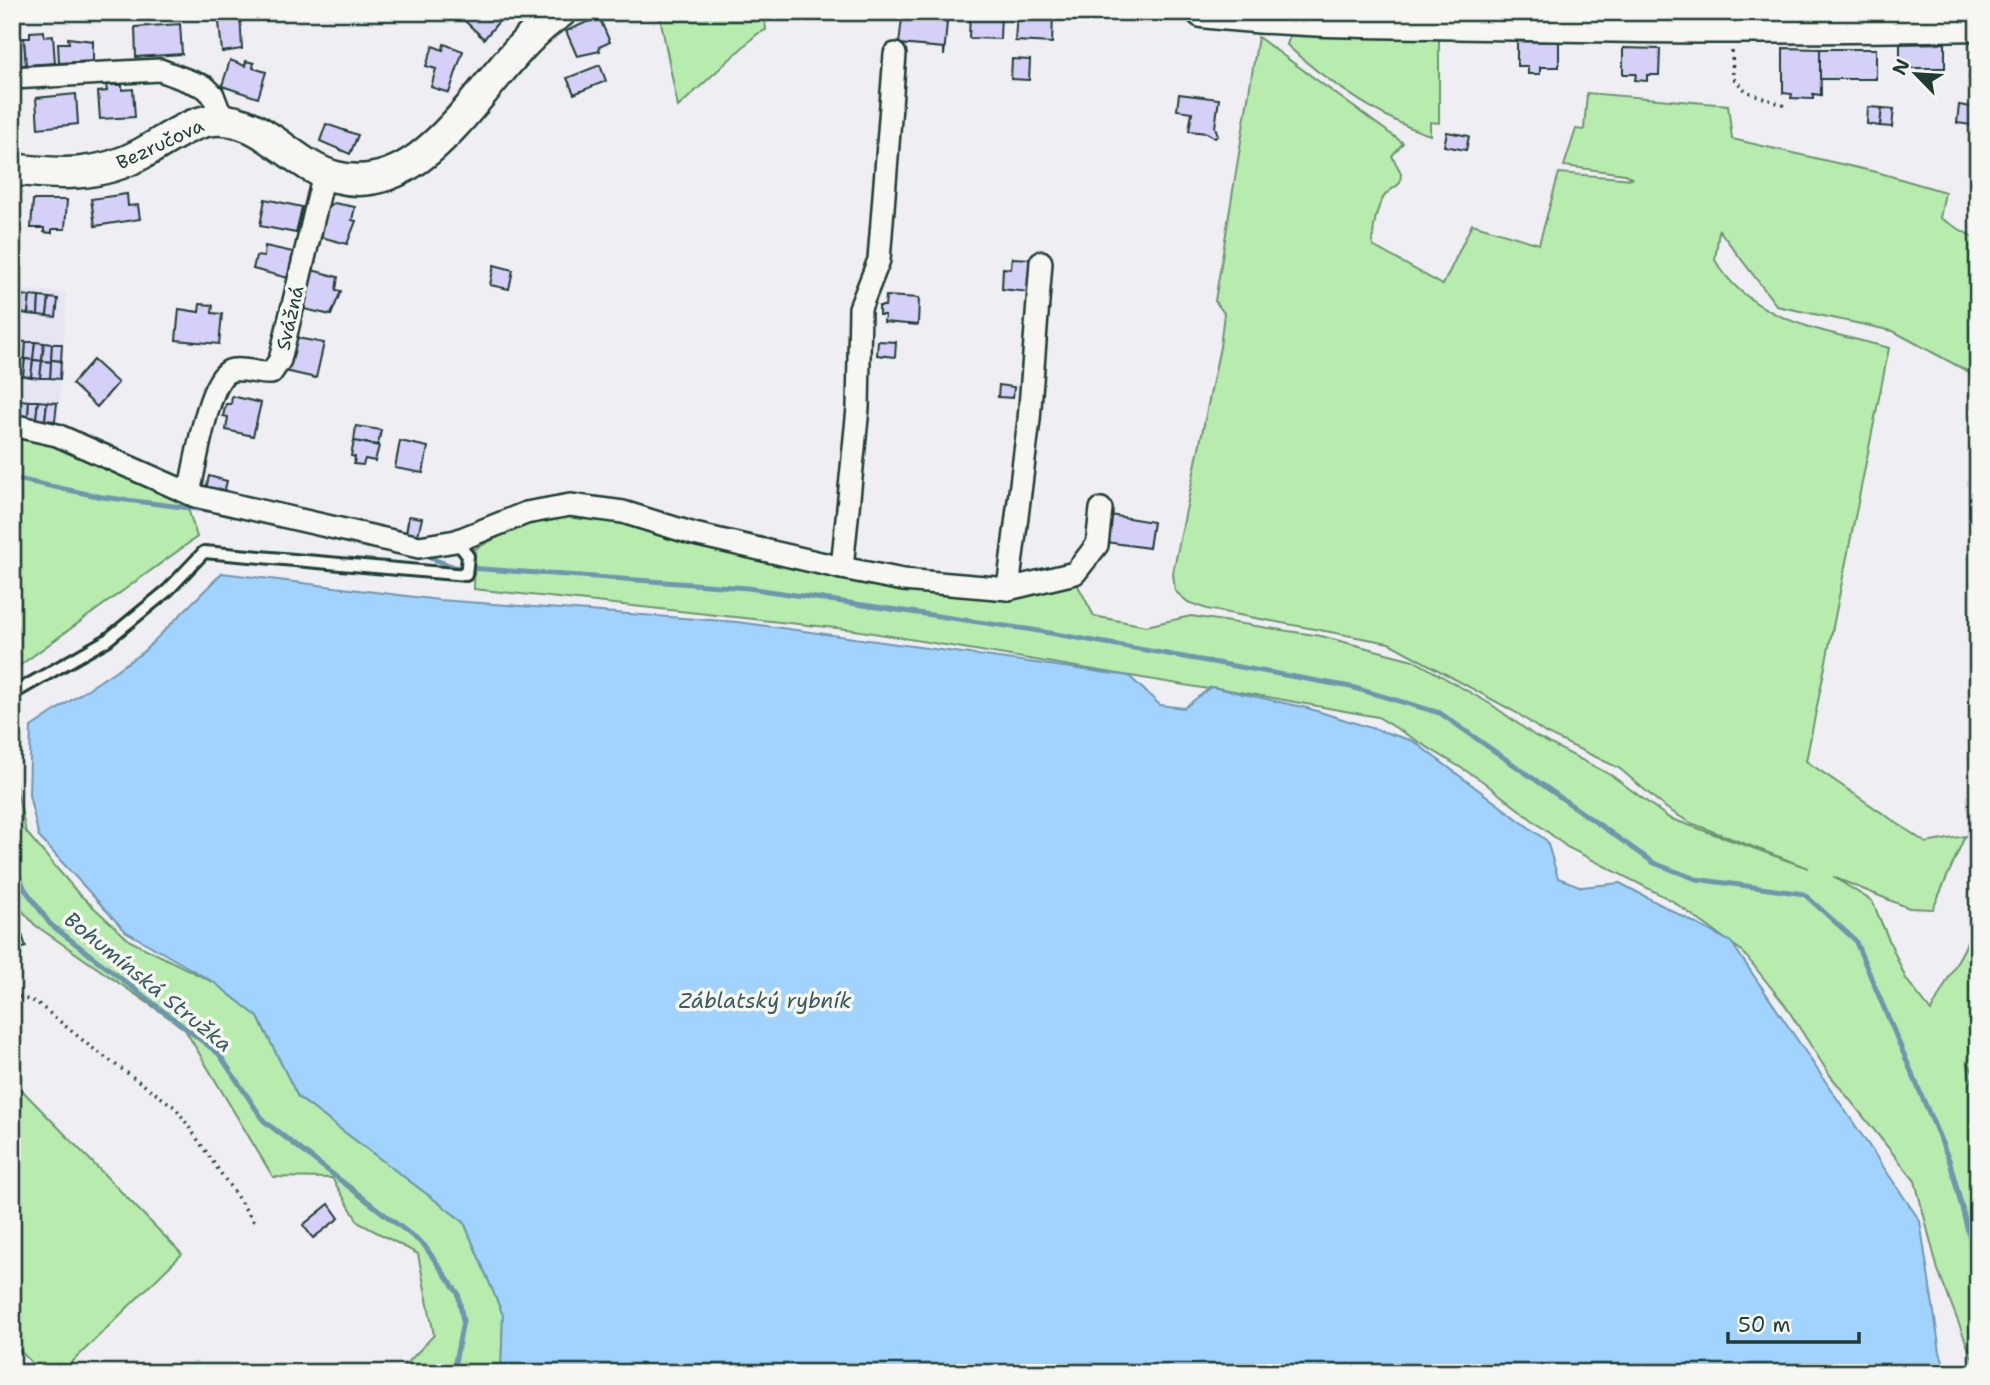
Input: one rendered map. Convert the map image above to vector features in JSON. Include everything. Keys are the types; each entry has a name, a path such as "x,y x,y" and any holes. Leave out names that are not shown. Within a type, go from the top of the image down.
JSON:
{"main road":[{"name":"Bezručova","path":"12,169 51,174 100,171 139,155 190,127 222,119 250,127 324,174 354,180 379,178 421,159 435,147 523,42 561,12"},
{"path":"1202,12 1313,20 1731,28 1978,25"}],"street":[{"path":"842,568 858,408 860,308 879,260 895,54"},
{"path":"12,78 160,70 205,87 216,99 222,119"},
{"name":"Svážná","path":"189,493 212,392 222,375 233,370 271,373 280,360 324,174"},
{"path":"1008,589 1029,420 1041,262"},
{"path":"12,425 57,435 189,493 419,547 462,549 526,513 570,505 622,512 694,534 903,580 1008,589 1075,573 1097,545 1101,509"}],"lane":[{"path":"12,694 107,640 169,590 204,552 466,575 462,549"}],"path":[{"path":"1731,28 1733,78 1746,92 1785,106"},
{"path":"12,995 36,1002 91,1047 176,1108 255,1223"}],"shaded area":[{"path":"12,288 67,293 58,424 12,423"}],"green space":[{"path":"659,12 764,12 766,30 757,34 678,107"},
{"path":"1290,35 1439,38 1439,123 1430,122 1430,135 1374,109 1301,58 1287,45"},
{"path":"1258,37 1403,143 1392,156 1401,173 1400,183 1386,194 1377,212 1373,246 1443,285 1472,224 1539,244 1559,173 1633,179 1625,174 1564,166 1576,129 1584,130 1587,93 1728,105 1732,139 1880,173 1945,192 1940,218 1978,240 1978,377 1893,331 1777,306 1719,230 1715,260 1730,281 1769,311 1816,329 1889,348 1806,761 1926,843 1965,836 1933,909 1909,908 1833,877 1872,901 1906,979 1931,1011 1965,947 1978,909 1978,1082 1967,1060 1978,1113 1978,1373 1938,1270 1915,1181 1829,1074 1785,1005 1742,951 1671,900 1567,847 1481,780 1378,717 1212,687 1208,689 855,630 474,589 475,549 526,522 572,515 622,521 906,588 1075,580 1094,616 1146,626 1191,616 1321,636 1413,660 1492,705 1535,736 1611,775 1669,818 1808,868 1691,823 1666,808 1619,768 1545,733 1517,713 1389,643 1207,609 1188,602 1175,591 1173,573 1220,347 1224,313 1215,301"},
{"path":"12,431 26,432 186,502 197,537 12,671"},
{"path":"12,767 26,832 77,892 130,941 215,983 258,1017 298,1097 464,1222 503,1315 501,1373 398,1373 434,1335 418,1254 359,1223 332,1178 273,1177 184,1028 35,925 13,900"},
{"path":"12,1080 182,1254 61,1373 42,1373 12,1343"}],"water":[{"name":"Záblatský rybník","path":"222,573 439,600 737,622 1129,676 1160,705 1184,708 1211,687 1307,708 1413,741 1547,841 1558,878 1582,887 1620,883 1731,942 1920,1221 1940,1352 1947,1373 501,1373 503,1315 464,1222 298,1097 258,1017 215,983 125,931 39,837 29,795 31,727 142,653"}],"building":[{"path":"218,12 240,12 242,49 222,52"},
{"path":"469,12 492,12 500,20 484,39 464,20"},
{"path":"970,12 1001,12 1000,39 969,38"},
{"path":"1017,13 1053,15 1052,43 1015,41"},
{"path":"599,17 610,42 599,47 600,51 577,56 566,31"},
{"path":"902,18 947,22 944,56 944,48 899,44"},
{"path":"180,24 182,54 136,57 135,27"},
{"path":"12,31 17,31 18,38 24,38 26,65 12,66"},
{"path":"44,31 44,37 53,36 55,63 26,65 24,38 30,38 30,32"},
{"path":"68,38 93,41 93,61 59,63 58,43 69,43"},
{"path":"1517,41 1559,42 1559,67 1540,67 1540,74 1528,74 1528,66 1517,66"},
{"path":"1945,43 1945,68 1900,68 1900,44"},
{"path":"444,44 463,51 449,93 431,87 436,69 426,66 433,46 443,50"},
{"path":"1623,48 1660,49 1659,75 1647,75 1647,81 1635,80 1636,74 1623,74"},
{"path":"1783,48 1820,49 1821,95 1813,94 1813,99 1791,98 1792,94 1783,93"},
{"path":"1820,49 1876,49 1876,79 1820,79"},
{"path":"1978,56 1978,85 1976,79 1969,78 1971,66 1977,67"},
{"path":"1012,59 1030,60 1029,80 1011,79"},
{"path":"230,60 245,66 246,61 254,63 253,68 266,72 258,98 222,86"},
{"path":"600,65 606,81 574,94 567,78"},
{"path":"106,85 122,85 122,90 133,89 135,117 100,119 98,92 107,91"},
{"path":"76,94 78,124 38,128 36,98"},
{"path":"1179,94 1219,99 1215,127 1218,135 1215,138 1207,133 1189,131 1192,112 1177,110"},
{"path":"1959,105 1978,108 1978,126 1957,123"},
{"path":"1868,107 1882,108 1880,126 1867,124"},
{"path":"1882,108 1894,109 1892,127 1880,126"},
{"path":"326,124 358,135 350,154 320,141"},
{"path":"1447,132 1469,136 1466,150 1444,146"},
{"path":"127,194 128,206 138,205 140,219 95,226 91,199"},
{"path":"265,199 302,207 296,233 260,226"},
{"path":"33,200 67,200 65,229 52,229 52,233 44,232 44,228 31,228"},
{"path":"334,203 355,207 352,220 356,221 347,244 321,237 326,207"},
{"path":"265,246 293,252 288,278 253,269 256,256 264,257"},
{"path":"1012,258 1032,259 1029,292 1002,289 1003,268 1011,269"},
{"path":"494,265 513,270 509,289 490,285"},
{"path":"312,270 338,277 336,290 341,291 331,315 304,309"},
{"path":"13,294 22,295 20,313 12,312"},
{"path":"22,295 30,296 28,314 20,313"},
{"path":"30,296 39,297 38,315 28,314"},
{"path":"886,296 919,298 918,325 884,322 885,315 879,315 879,306 885,306"},
{"path":"39,297 49,298 47,316 38,315"},
{"path":"49,298 58,299 56,317 47,316"},
{"path":"200,304 213,305 212,313 222,314 219,344 176,340 179,309 199,312"},
{"path":"297,338 324,343 316,378 285,371"},
{"path":"17,341 26,342 25,359 16,358"},
{"path":"878,341 896,342 895,357 877,355"},
{"path":"26,342 35,342 33,360 25,359"},
{"path":"35,342 44,343 42,361 33,360"},
{"path":"44,343 52,344 51,362 42,361"},
{"path":"52,344 62,344 61,361 51,360"},
{"path":"16,358 25,359 23,376 14,375"},
{"path":"25,359 33,360 31,377 23,376"},
{"path":"33,360 42,361 40,378 31,377"},
{"path":"51,360 61,361 60,379 50,378"},
{"path":"93,360 118,383 97,407 72,384"},
{"path":"42,361 51,362 50,378 40,378"},
{"path":"999,385 1014,387 1013,398 998,397"},
{"path":"232,396 261,403 253,436 226,430 228,417 223,416 226,404 231,404"},
{"path":"12,399 20,400 19,417 12,417"},
{"path":"20,400 29,401 28,418 19,417"},
{"path":"29,401 38,401 36,419 28,418"},
{"path":"38,401 47,402 45,420 36,419"},
{"path":"47,402 57,403 55,421 45,420"},
{"path":"356,426 381,430 378,445 354,441"},
{"path":"354,441 379,446 375,461 365,459 363,465 354,464 355,457 351,456"},
{"path":"400,441 428,447 423,473 395,468"},
{"path":"209,476 227,481 224,493 206,489"},
{"path":"1110,515 1153,522 1149,548 1106,542"},
{"path":"409,516 422,518 418,535 406,533"},
{"path":"12,905 26,947 12,952"},
{"path":"329,1204 339,1218 313,1238 303,1225"}],"waterway":[{"path":"12,478 102,497 214,511"},
{"path":"422,555 455,567 748,588 1033,630 1351,687 1440,713 1654,863 1696,879 1804,894 1855,940 1950,1162 1978,1270"},
{"name":"Bohumínská Stružka","path":"12,861 25,889 50,924 219,1054 264,1121 424,1245 458,1293 463,1321 453,1373"}]}
